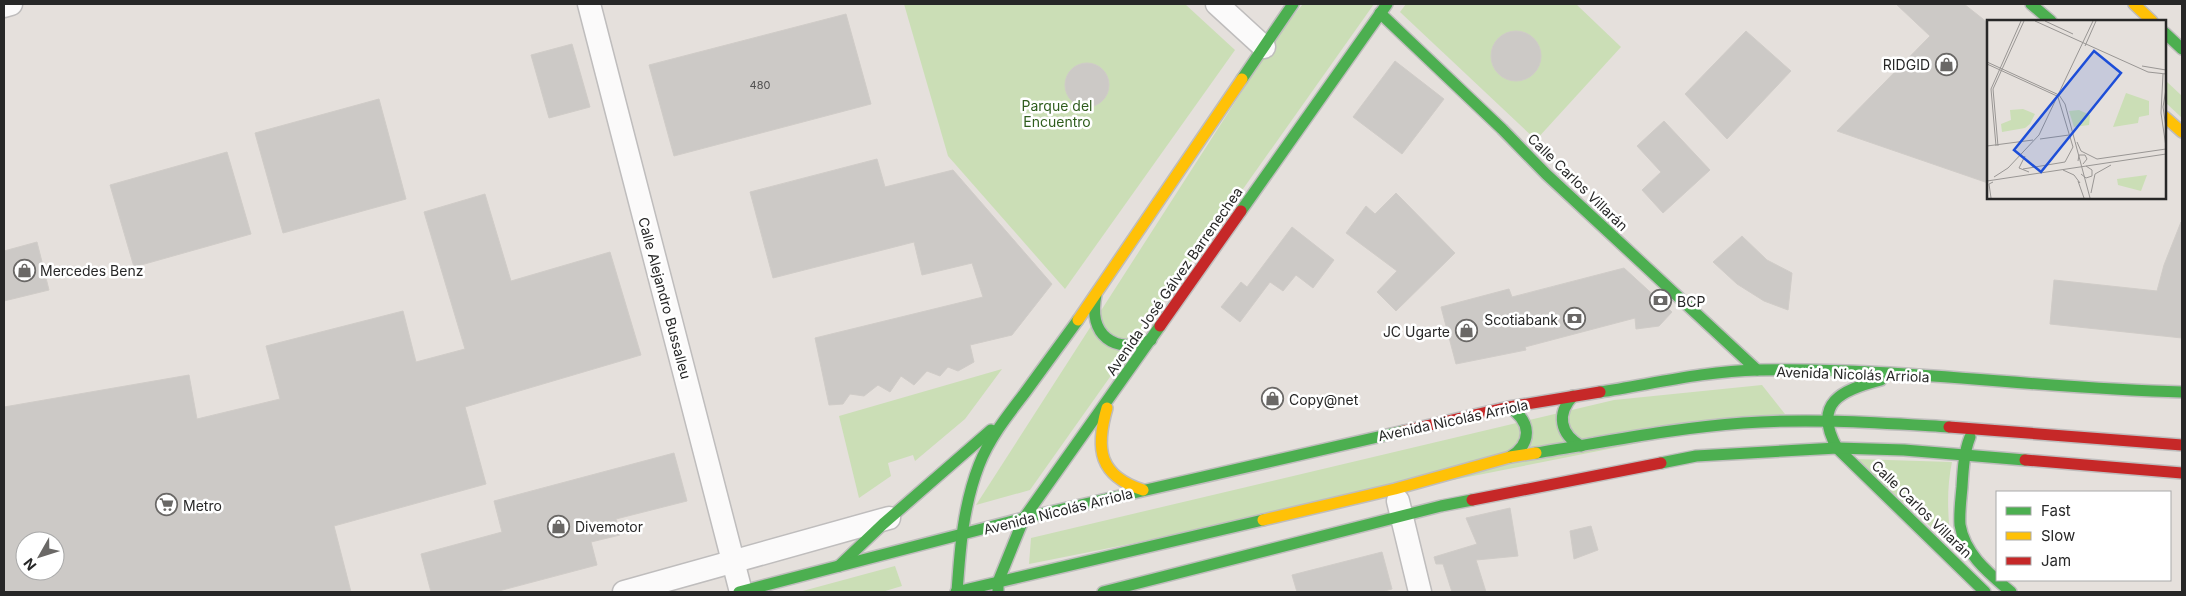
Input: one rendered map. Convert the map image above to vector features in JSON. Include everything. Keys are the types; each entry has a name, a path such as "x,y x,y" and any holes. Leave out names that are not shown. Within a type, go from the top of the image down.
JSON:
{"main road":[{"path":"1293,4 1096,295 1008,415 979,465 967,504 956,592 998,587 1395,489 1510,458 1743,423 1825,421 1979,428 2182,445"},
{"path":"2031,4 2050,20"},
{"path":"2134,4 2151,20"},
{"name":"Avenida José Gálvez Barrenechea","path":"998,587 1024,518 1384,9"},
{"name":"Calle Carlos Villarán","path":"1384,9 1546,174 1757,370"},
{"path":"2166,34 2182,49"},
{"path":"2166,118 2182,132"},
{"path":"1096,295 1093,315 1098,328 1107,339 1119,345 1132,347 1150,340"},
{"name":"Avenida Nicolás Arriola","path":"740,592 1024,518 1509,407 1706,375 1757,370 1907,375 2130,391 2171,386 2182,392"},
{"path":"1837,448 1828,432 1825,421 1827,412 1834,402 1849,391 1869,383 1907,375"},
{"path":"2171,386 2182,404"},
{"path":"1112,394 1101,433 1102,456 1107,468 1118,480 1143,490"},
{"path":"1573,396 1565,405 1561,423 1566,435 1581,446"},
{"path":"1509,407 1522,416 1528,432 1523,448 1510,458"},
{"path":"838,567 890,518 1008,415"},
{"name":"Calle Carlos Villarán","path":"1979,428 1968,439 1960,524 1961,534 1966,546 2000,591"},
{"path":"2161,443 2174,439 2180,433"},
{"path":"1103,592 1401,516 1508,491 1611,474 1696,456 1837,448 1966,454 2182,473"},
{"name":"Calle Carlos Villarán","path":"1837,448 2000,591"}],"street":[{"path":"4,6 11,4"},
{"name":"Calle Alejandro Bussalleu","path":"589,4 740,592"},
{"path":"1217,4 1264,47"},
{"path":"1395,489 1420,592"},
{"path":"624,592 734,563 890,518"}],"green space":[{"name":"Parque del Encuentro","path":"904,4 1185,4 1235,50 1065,289 948,156"},
{"path":"1303,4 1374,4 1030,490 976,505 1282,29"},
{"path":"1406,4 1576,4 1621,47 1536,140 1400,12"},
{"path":"2166,81 2182,96 2182,118 2166,103"},
{"path":"1002,369 965,419 915,461 913,455 888,463 891,476 859,498 839,416"},
{"path":"1762,385 1785,414 1029,564 1031,538 1614,400"},
{"path":"1855,459 1952,462 1948,504 1951,545"},
{"path":"895,566 902,586 882,592 799,592"}],"building":[{"name":"RIDGID","path":"1896,4 1964,4 1987,22 1987,183 1837,131 1930,36"},
{"path":"846,14 871,104 674,156 649,65"},
{"path":"1516,31 1525,33 1536,42 1541,56 1539,65 1530,76 1516,81 1507,79 1496,70 1491,56 1493,47 1502,36"},
{"path":"1746,31 1791,71 1727,139 1685,94"},
{"path":"572,44 590,107 549,118 531,55"},
{"path":"1395,61 1444,99 1402,154 1353,117"},
{"path":"1087,63 1099,67 1105,73 1109,85 1105,97 1099,103 1087,107 1075,103 1069,97 1065,85 1069,73 1075,67"},
{"path":"379,99 406,199 283,233 255,133"},
{"path":"1664,121 1710,170 1663,213 1642,190 1661,172 1637,146"},
{"path":"227,152 251,234 134,267 110,185"},
{"path":"877,159 885,187 953,170 1052,284 1012,335 970,345 974,362 958,371 948,367 940,376 927,371 914,385 901,376 890,392 878,385 864,396 850,394 843,404 829,405 815,338 983,297 972,263 922,275 914,242 773,278 750,192"},
{"path":"1396,193 1455,253 1396,311 1377,292 1397,271 1346,233 1366,206 1375,214"},
{"path":"485,194 511,281 610,252 641,355 465,407 486,484 334,526 351,592 4,592 4,407 189,375 197,419 280,399 266,346 403,311 416,362 465,349 424,212"},
{"path":"2181,222 2182,338 2050,324 2054,280 2157,291 2164,265"},
{"path":"1292,227 1334,260 1313,288 1296,275 1283,291 1270,282 1240,322 1221,307 1241,282 1247,287"},
{"path":"1742,236 1767,260 1792,273 1788,310 1764,301 1737,284 1713,262"},
{"name":"Mercedes Benz","path":"37,242 49,290 4,301 4,251"},
{"path":"1624,268 1672,312 1659,326 1636,329 1635,318 1525,347 1526,350 1456,364 1441,307 1509,289 1512,297"},
{"name":"Divemotor","path":"674,453 687,501 616,519 620,535 591,542 597,565 495,592 431,592 421,554 502,532 494,501"},
{"path":"1510,508 1518,556 1476,560 1486,592 1452,592 1443,564 1436,564 1434,557 1477,544 1466,518"},
{"path":"1591,526 1598,550 1574,559 1570,531"},
{"path":"1382,552 1392,589 1381,592 1297,592 1292,575"}],"traffic: fast":[{"path":"1242,79 1293,4"},
{"path":"1241,211 1387,4"},
{"path":"2031,4 2050,20"},
{"path":"1380,13 1502,129 1546,174 1757,370"},
{"path":"2166,34 2182,49"},
{"path":"1096,295 1096,321 1100,331 1107,338 1115,343 1126,345 1151,340"},
{"path":"957,592 961,544 969,496 983,455 1005,419 1078,320"},
{"path":"998,592 998,582 1024,518 1160,326"},
{"path":"1600,392 1679,378 1758,370 1864,372 2076,387 2182,392"},
{"path":"1881,380 1843,394 1829,409 1830,433 1837,448 1985,592"},
{"path":"1573,396 1564,410 1563,423 1568,436 1581,446"},
{"path":"1509,407 1522,419 1526,432 1526,439 1523,445 1510,457"},
{"path":"1536,453 1665,432 1743,423 1820,421 1949,427"},
{"path":"839,566 883,524 991,430"},
{"path":"739,592 1024,518 1404,431"},
{"path":"1970,437 1964,461 1960,525 1967,546 1973,555 1996,579"},
{"path":"1661,463 1696,456 1837,448 1904,450 2025,460"},
{"path":"1103,592 1441,506 1472,500"},
{"path":"956,592 1263,520"},
{"path":"1998,581 2011,592"}],"traffic: slow":[{"path":"2134,4 2151,20"},
{"path":"1078,320 1242,79"},
{"path":"2166,118 2182,132"},
{"path":"1107,408 1101,436 1104,459 1109,469 1117,477 1143,490"},
{"path":"1263,520 1395,489 1510,457 1536,453"}],"traffic: jam":[{"path":"1160,326 1241,211"},
{"path":"1404,431 1509,407 1600,392"},
{"path":"1949,427 2182,445"},
{"path":"2025,460 2182,473"},
{"path":"1472,500 1661,463"}],"place":[{"name":"RIDGID","path":"1946,64"},
{"name":"Mercedes Benz","path":"24,270"},
{"name":"BCP","path":"1661,301"},
{"name":"Scotiabank","path":"1574,319"},
{"name":"JC Ugarte","path":"1466,331"},
{"name":"Copy@net","path":"1273,399"},
{"name":"Metro","path":"167,505"},
{"name":"Divemotor","path":"559,526"}]}
